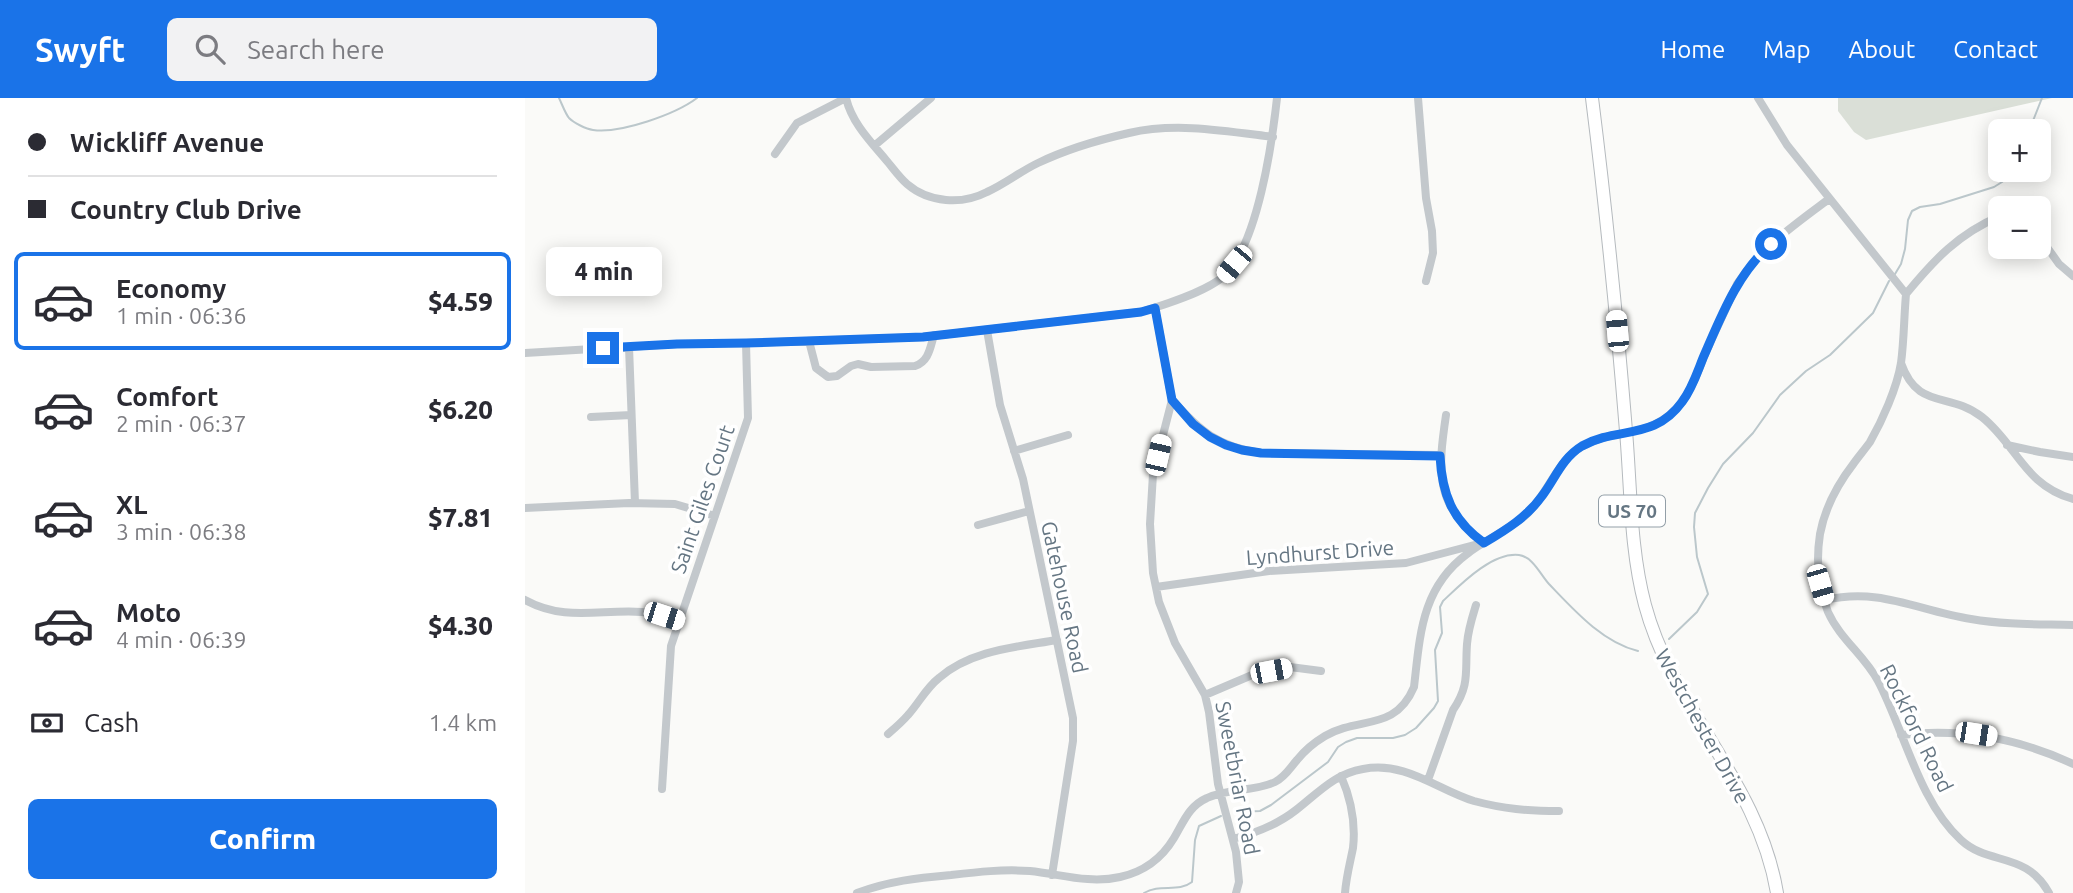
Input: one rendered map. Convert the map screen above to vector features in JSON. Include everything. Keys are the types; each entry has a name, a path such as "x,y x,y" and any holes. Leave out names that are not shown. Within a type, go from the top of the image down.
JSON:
{"main road":[{"name":"Westchester Drive","path":"1592,98 1605,203 1637,570 1644,603 1655,639 1672,676 1730,771 1757,824 1773,871 1777,893"}],"street":[{"path":"775,154 797,123 846,98 849,109 864,135 906,183 933,199 972,198 986,193 1036,164 1065,152 1132,132 1201,128 1273,138"},
{"path":"874,146 932,98"},
{"path":"525,353 934,335 1141,312 1155,308 1212,284 1234,264 1257,206 1273,138 1276,98"},
{"path":"1419,98 1433,253 1426,281"},
{"path":"1759,98 1787,145 1906,295 1928,267 1955,242 1988,222"},
{"path":"857,893 905,879 1004,869 1101,880 1122,877 1157,859 1168,847 1182,820 1192,808 1205,799 1273,783 1286,774 1306,750 1326,736 1337,730 1384,719 1401,708 1414,687 1420,633 1429,602 1445,576 1465,555 1528,513 1543,496 1565,461 1582,446 1612,435 1649,429 1678,408 1689,390 1737,284 1747,270 1760,254 1785,232 1829,199"},
{"path":"2051,253 2073,276"},
{"name":"Rockford Road","path":"1906,295 1901,363 1881,420 1869,444 1837,486 1825,512 1818,554 1819,575 1829,614 1878,681 1934,804 1953,832 1975,850 2026,868 2049,893"},
{"name":"Sweetbriar Road","path":"1155,308 1172,400 1153,474 1150,500 1153,573 1165,621 1205,695 1218,785 1236,852 1237,893"},
{"name":"Gatehouse Road","path":"987,330 1000,405 1023,479 1073,718 1073,741 1052,875"},
{"path":"809,341 816,368 822,374 832,377 858,364 871,367 915,366 926,359 934,335"},
{"name":"Saint Giles Court","path":"662,789 671,646 748,418 746,343"},
{"path":"629,347 635,503"},
{"path":"1901,363 1905,376 1922,394 1962,405 1982,417 2019,462 2040,482 2055,493 2073,499"},
{"path":"1172,400 1193,424 1210,437 1242,450 1261,453 1440,456"},
{"path":"591,416 631,415"},
{"path":"1447,415 1440,456 1443,483 1450,506 1465,527 1484,543"},
{"path":"1014,452 1068,435"},
{"path":"2007,445 2073,457"},
{"path":"525,509 635,503 675,504 715,516"},
{"path":"978,525 1029,511"},
{"name":"Lyndhurst Drive","path":"1156,587 1269,571 1406,563 1484,543"},
{"path":"1825,600 1846,596 1877,596 1970,619 2073,625"},
{"path":"525,600 547,611 563,614 644,612 679,621"},
{"path":"1428,780 1454,710 1467,684 1467,642 1476,605"},
{"path":"888,734 908,715 937,679 965,661 994,651 1057,640"},
{"path":"1205,695 1252,675 1290,667 1321,671"},
{"path":"1901,735 1958,733 1985,736 2037,749 2073,764"},
{"path":"1233,839 1277,823 1321,787 1341,775 1364,768 1383,767 1406,771 1472,800 1516,810 1559,811"},
{"path":"1341,775 1350,800 1354,827 1345,893"}],"shaded area":[{"path":"1838,98 2052,98 1866,140 1854,132 1838,111"}],"waterway":[{"path":"559,98 574,122 590,129 604,130 647,122 697,98"},
{"path":"2034,119 2042,98"},
{"path":"1895,274 1901,264 1912,211 1994,187 2002,182"},
{"path":"1669,639 1697,612 1708,594 1697,557 1694,527 1695,513 1708,488 1723,464 1753,433 1780,395 1806,371 1830,355 1873,313 1889,281"},
{"path":"1236,812 1260,811 1271,805 1328,762 1338,747 1346,742 1357,738 1393,738 1416,728 1438,701 1435,650 1442,633 1440,607 1468,578 1498,559 1509,555 1524,556 1589,624 1612,640 1638,651"},
{"path":"1144,893 1181,887 1192,882 1195,840 1199,826 1221,816"}],"route":[{"path":"603,348 923,337 1141,312 1155,308 1172,400 1193,424 1210,437 1226,445 1261,453 1440,456 1445,494 1450,506 1465,527 1484,543 1528,513 1543,496 1565,461 1582,446 1612,435 1649,429 1678,408 1689,390 1737,284 1771,244"}]}
